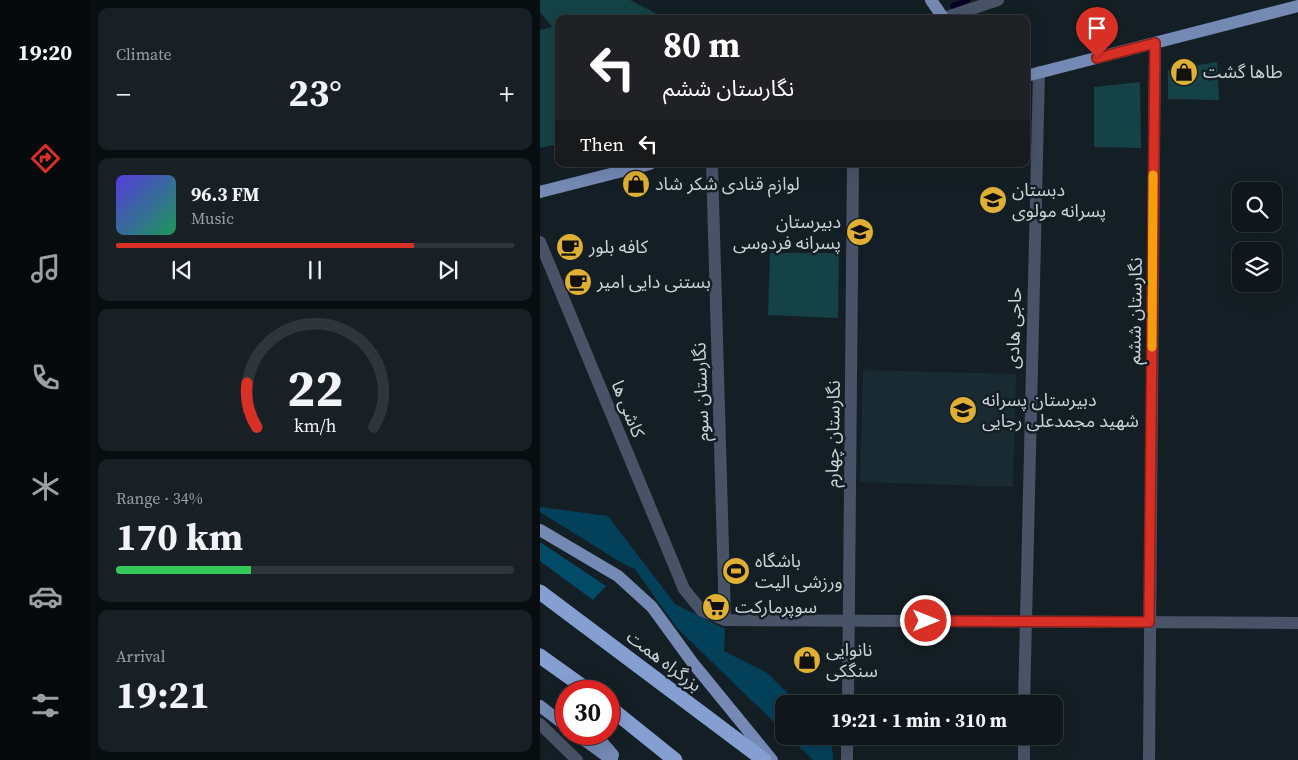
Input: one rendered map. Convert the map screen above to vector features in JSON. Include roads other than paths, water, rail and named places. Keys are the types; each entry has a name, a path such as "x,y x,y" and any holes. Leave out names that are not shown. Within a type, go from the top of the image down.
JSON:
{"highway":[{"name":"بزرگراه همت","path":"540,592 764,760"},
{"path":"542,660 570,680"},
{"path":"620,716 675,760"}],"main road":[{"path":"933,1 942,15"},
{"path":"1030,75 1298,6"},
{"path":"540,192 638,167"},
{"path":"540,530 618,576 652,607 692,662 772,760"},
{"path":"540,706 555,718"},
{"path":"591,745 612,760"},
{"path":"605,745 618,760"}],"street":[{"path":"955,15 998,0"},
{"name":"نگارستان ششم","path":"1149,760 1155,43"},
{"name":"حاجی هادی","path":"1024,695 1024,621 1039,72"},
{"name":"نگارستان سوم","path":"712,167 725,620"},
{"name":"نگارستان چهارم","path":"848,695 853,167"},
{"name":"کاشی ها","path":"540,242 684,589 702,611 725,620"},
{"path":"725,620 1298,623"},
{"path":"540,724 576,760"},
{"path":"847,760 848,745"},
{"path":"1024,745 1024,760"}],"waterway":[{"path":"953,6 968,0"}],"place":[{"name":"طاها گشت","path":"1184,72"},
{"name":"لوازم قنادی شکر شاد","path":"636,184"},
{"name":"دبستان پسرانه مولوی","path":"993,200"},
{"name":"دبیرستان پسرانه فردوسی","path":"860,232"},
{"name":"کافه بلور","path":"570,247"},
{"name":"بستنی دایی امیر","path":"578,282"},
{"name":"دبیرستان پسرانه شهید مجمدعلی رجایی","path":"963,410"},
{"name":"باشگاه ورزشی الیت","path":"736,571"},
{"name":"سوپرمارکت","path":"716,607"},
{"name":"نانوایی سنگکی","path":"807,660"}]}
